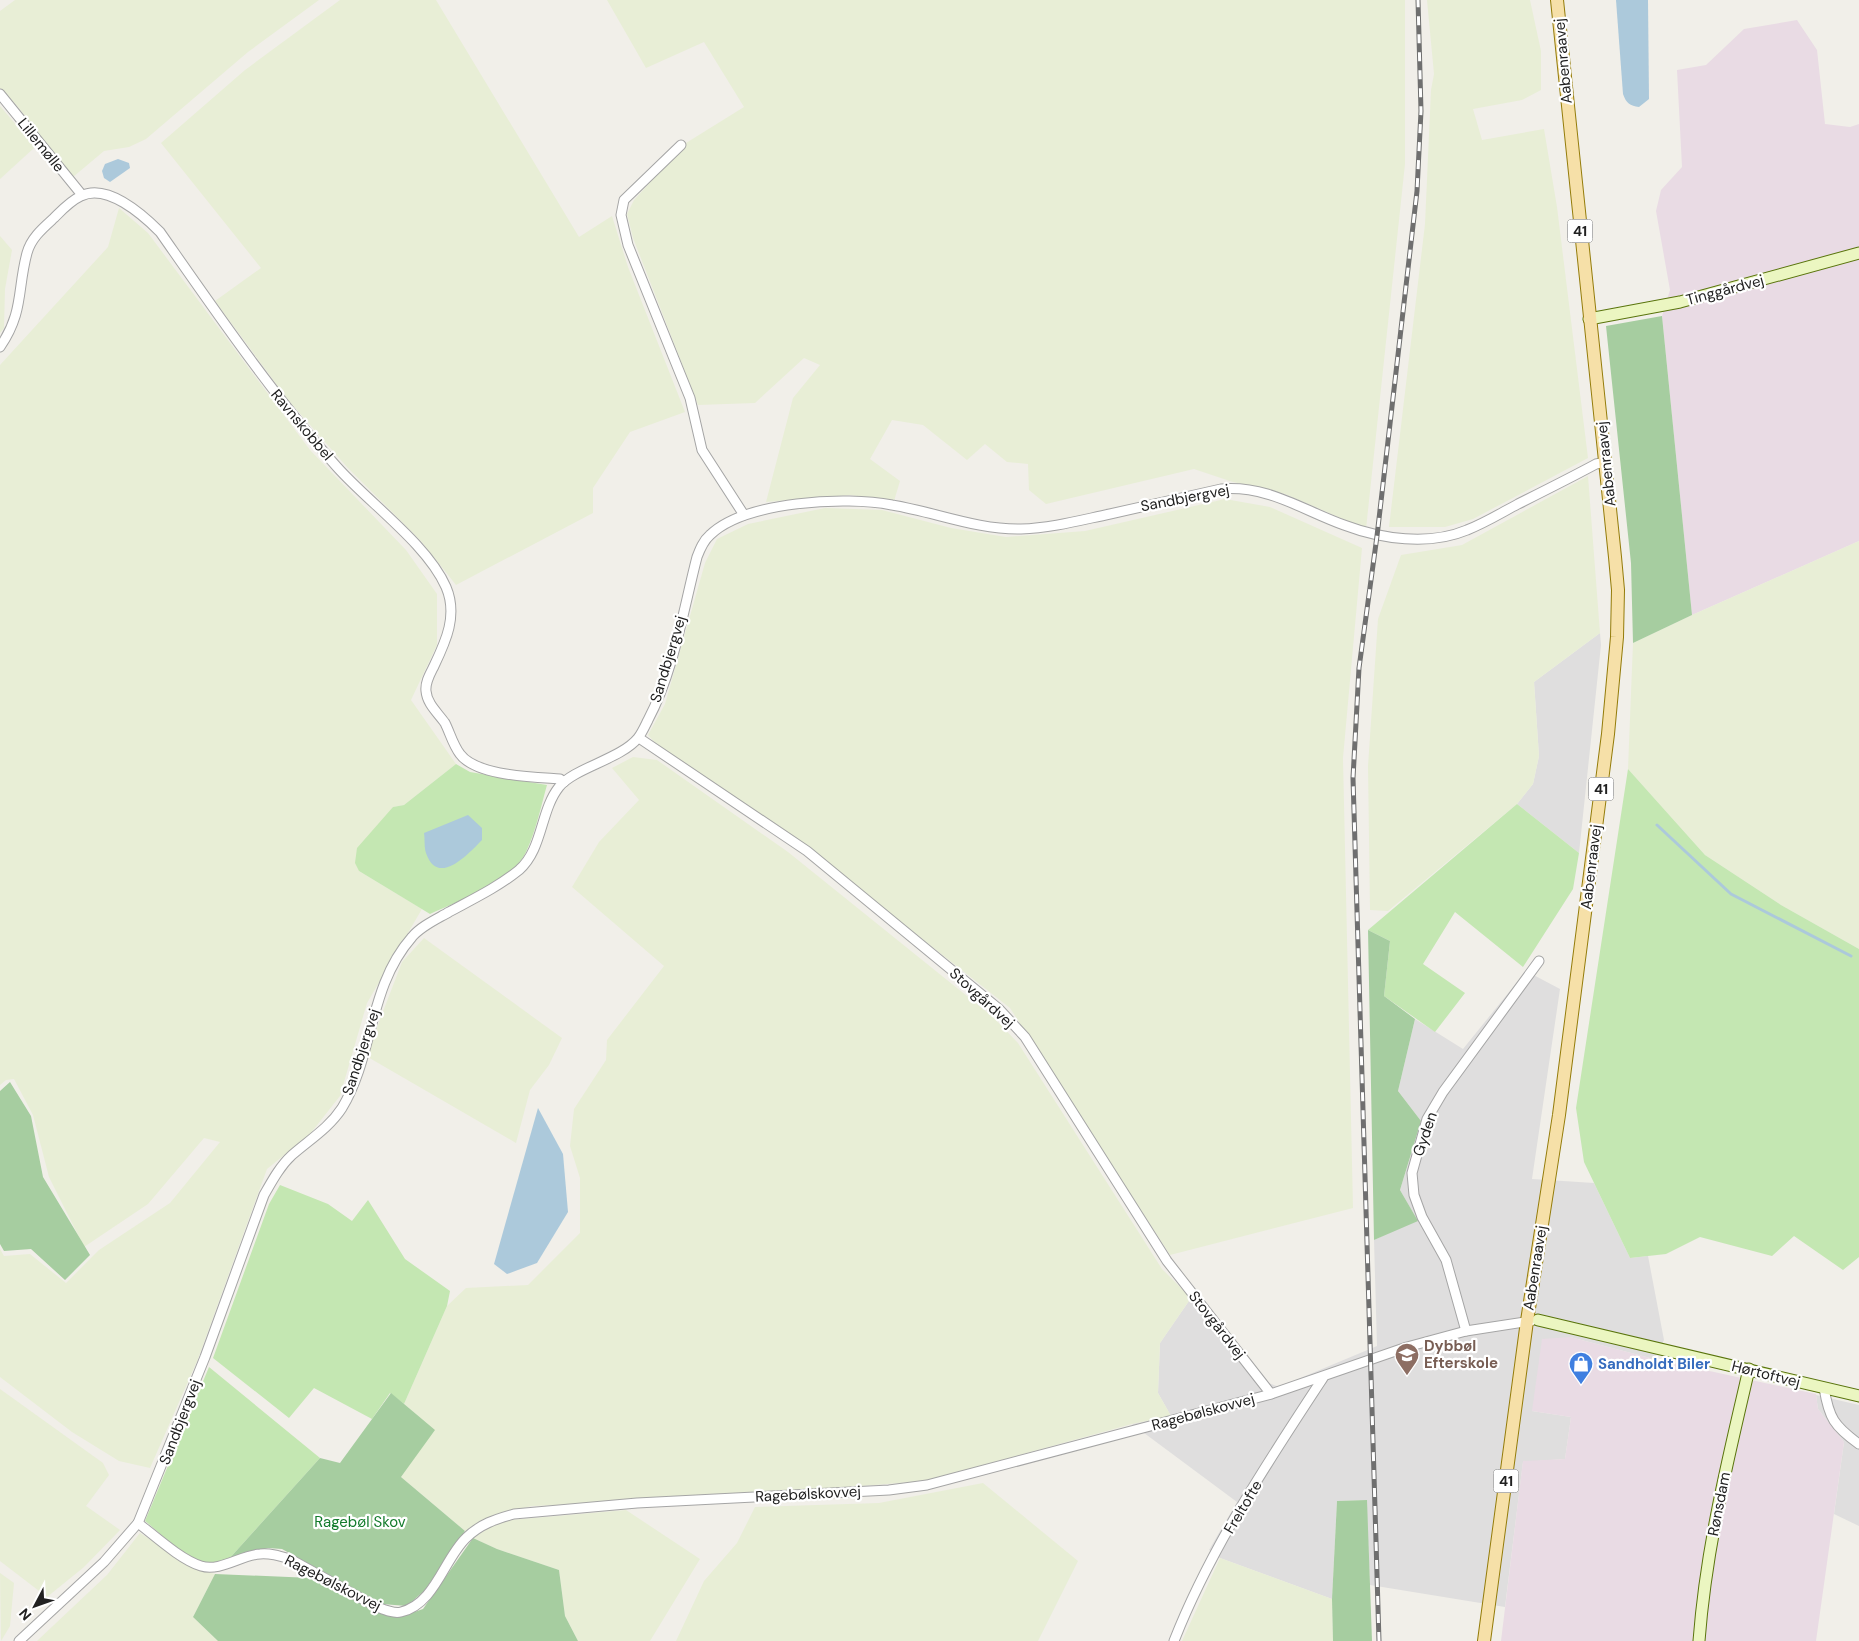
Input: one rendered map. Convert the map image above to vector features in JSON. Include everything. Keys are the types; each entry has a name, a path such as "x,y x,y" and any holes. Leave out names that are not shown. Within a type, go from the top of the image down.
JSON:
{"main road":[{"name":"Aabenraavej","path":"1484,1641 1533,1320 1615,678 1618,590 1557,0"}],"street":[{"name":"Lillemølle","path":"0,94 82,195"},
{"path":"681,145 624,200 621,216 628,245 690,398 702,450 744,515"},
{"name":"Ravnskobbel","path":"82,195 95,193 126,204 160,232 284,405 339,469 416,546 436,570 446,588 450,603 451,621 446,643 427,681 426,689 428,700 444,723 459,754 469,764 489,770 560,779 564,782"},
{"path":"0,347 11,332 18,311 27,253 33,239 68,204 82,195"},
{"name":"Tinggårdvej","path":"1589,319 1680,302 1859,253"},
{"name":"Sandbjergvej","path":"19,1641 104,1562 138,1523 205,1357 264,1195 277,1172 291,1156 327,1127 341,1109 353,1086 377,1001 398,954 414,934 438,918 498,885 521,868 535,847 550,802 564,782 624,750 638,738 664,683 702,546 710,534 744,515 798,504 860,501 892,505 990,528 1049,528 1221,489 1236,488 1265,492 1342,525 1378,536 1403,539 1429,538 1466,531 1596,464 1606,462"},
{"name":"Stovgårdvej","path":"638,738 807,851 999,1009 1024,1037 1167,1261 1271,1394"},
{"name":"Gyden","path":"1466,1331 1446,1260 1422,1217 1414,1195 1412,1173 1427,1119 1443,1092 1539,961"},
{"name":"Ragebølskovvej","path":"138,1523 187,1560 202,1567 214,1567 259,1554 275,1554 290,1560 375,1606 401,1612 417,1604 432,1588 465,1539 478,1528 494,1519 514,1514 637,1503 889,1490 927,1485 1271,1394 1323,1378 1389,1353 1466,1331 1533,1320"},
{"name":"Hørtoftvej","path":"1533,1320 1859,1396"},
{"name":"Rønsdam","path":"1699,1641 1709,1554 1718,1504 1749,1369"},
{"name":"Freltofte","path":"1174,1641 1189,1602 1213,1556 1323,1378"},
{"path":"1824,1388 1827,1409 1833,1421 1841,1431 1859,1444"}],"shaded area":[{"path":"1797,20 1817,50 1825,124 1850,127 1859,124 1859,541 1692,615 1662,316 1670,290 1656,211 1661,190 1682,167 1677,70 1706,65 1744,29"},
{"path":"1600,633 1601,645 1579,853 1517,804 1533,784 1539,756 1534,682"},
{"path":"1526,971 1560,989 1532,1179 1594,1183 1630,1258 1648,1256 1664,1340 1654,1359 1570,1337 1532,1411 1571,1417 1565,1459 1523,1462 1505,1607 1370,1585 1366,1500 1337,1501 1332,1599 1220,1558 1209,1550 1237,1502 1132,1424 1171,1416 1158,1393 1160,1343 1191,1298 1199,1293 1266,1382 1279,1387 1377,1346 1374,1240 1417,1220 1400,1190 1421,1121 1398,1091 1415,1019 1463,1049"},
{"path":"1570,1337 1654,1359 1816,1394 1818,1409 1844,1442 1816,1641 1501,1641 1523,1461 1565,1459 1571,1417 1532,1411 1542,1339"},
{"path":"1816,1395 1859,1405 1859,1526 1834,1514 1844,1442 1818,1409"}],"green space":[{"path":"15,0 319,0 248,52 146,139 129,147 104,151 73,177 18,107 0,88 0,11"},
{"path":"340,0 436,0 579,237 612,216 628,267 685,412 630,432 593,488 593,513 456,585 421,541 347,467 288,400 215,301 261,268 161,143 245,70"},
{"path":"607,0 1405,0 1405,164 1366,529 1285,494 1233,482 1194,469 1046,504 1029,490 1028,464 1007,462 985,444 967,460 923,425 892,420 870,459 900,481 894,501 850,495 766,502 793,398 820,365 804,358 755,403 698,405 633,238 627,214 634,200 686,143 744,107 704,42 646,68"},
{"path":"1427,0 1530,0 1541,51 1541,90 1522,100 1473,109 1482,140 1544,129 1557,207 1588,458 1473,519 1445,527 1389,527 1425,224 1431,90 1434,74"},
{"path":"0,106 35,147 0,179"},
{"path":"119,208 148,233 310,450 406,550 437,594 437,645 411,700 456,764 404,805 393,807 359,871 422,909 367,1003 340,1096 310,1134 267,1169 198,1359 150,1468 119,1461 72,1432 0,1377 0,1249 4,1256 30,1254 66,1283 99,1250 170,1203 220,1142 204,1138 148,1204 84,1247 49,1177 33,1115 14,1079 6,1080 0,1085 0,365 108,247"},
{"path":"0,236 12,250 5,289 4,328 0,333"},
{"path":"1662,316 1692,615 1633,643 1631,563 1606,326"},
{"path":"1588,476 1600,633 1534,682 1539,756 1533,784 1517,804 1388,911 1370,910 1368,766 1378,619 1401,555 1462,545"},
{"path":"1225,499 1270,507 1362,548 1343,758 1353,1208 1170,1255 1010,1008 814,854 658,746 648,735 665,704 705,563 717,539 748,524 825,508 882,510 951,528 1006,537 1085,531"},
{"path":"1859,541 1859,949 1781,905 1705,855 1628,769 1633,643"},
{"path":"633,757 657,760 788,852 993,1017 1018,1043 1162,1269 1191,1298 1160,1343 1158,1393 1171,1416 1132,1424 925,1481 681,1500 532,1506 493,1515 465,1531 401,1477 434,1430 404,1404 447,1306 466,1288 528,1285 580,1233 580,1178 570,1146 574,1109 606,1060 607,1040 664,966 572,887 599,842 639,800 612,768"},
{"path":"456,764 470,772 547,785 533,836 519,863 509,873 484,889 430,914 359,871 355,863 357,848 393,807 404,805"},
{"path":"1628,769 1705,855 1781,905 1859,949 1859,1257 1843,1270 1794,1236 1772,1256 1700,1237 1666,1254 1630,1258 1584,1162 1576,1108"},
{"path":"1517,804 1579,853 1573,889 1523,967 1455,912 1423,964 1465,993 1435,1032 1384,996 1390,941 1368,930"},
{"path":"1368,930 1390,941 1384,996 1415,1019 1398,1091 1421,1121 1400,1190 1418,1221 1374,1240"},
{"path":"424,938 562,1038 549,1065 530,1090 516,1143 366,1056 402,962"},
{"path":"10,1082 31,1116 43,1177 90,1255 65,1280 31,1249 4,1251 0,1244 0,1091"},
{"path":"280,1185 328,1204 352,1221 368,1200 405,1259 450,1291 447,1306 404,1404 390,1393 372,1419 314,1388 289,1418 213,1358 269,1204"},
{"path":"209,1367 320,1458 228,1560 210,1563 189,1556 145,1521"},
{"path":"0,1389 103,1463 109,1475 86,1506 120,1530 84,1567 47,1597 0,1561"},
{"name":"Ragebøl Skov","path":"391,1393 435,1430 401,1477 465,1531 425,1590 407,1606 382,1604 282,1549 268,1548 228,1560 320,1458 340,1463"},
{"path":"983,1483 1078,1561 1038,1641 676,1641 704,1581 737,1543 755,1507 879,1503"},
{"path":"1367,1500 1372,1641 1333,1641 1332,1599 1337,1501"},
{"path":"626,1510 700,1559 650,1641 578,1641 565,1616 559,1570 497,1549 473,1538 495,1524 510,1520"},
{"path":"140,1533 197,1569 215,1574 193,1617 218,1641 37,1641 107,1575"},
{"path":"473,1538 497,1549 559,1570 565,1616 578,1641 218,1641 193,1617 215,1574 312,1578 375,1610 400,1617 423,1609"},
{"path":"1220,1558 1332,1599 1333,1641 1182,1641"},
{"path":"0,1573 14,1583 10,1626 1,1641"}],"water":[{"path":"1616,0 1648,0 1649,99 1639,107 1629,104 1623,94"},
{"path":"118,159 129,163 130,168 110,182 104,178 102,171 105,164"},
{"path":"468,815 482,828 482,840 462,859 446,868 438,868 431,863 426,853 424,833"},
{"path":"538,1108 563,1154 568,1212 537,1263 507,1274 494,1264"}],"waterway":[{"path":"1657,825 1731,894 1851,956"}],"railway":[{"path":"1379,1641 1353,778 1359,668 1377,536 1417,191 1421,111 1418,0"}],"place":[{"name":"Dybbøl Efterskole","path":"1407,1376"},
{"name":"Sandholdt Biler","path":"1581,1385"}]}
